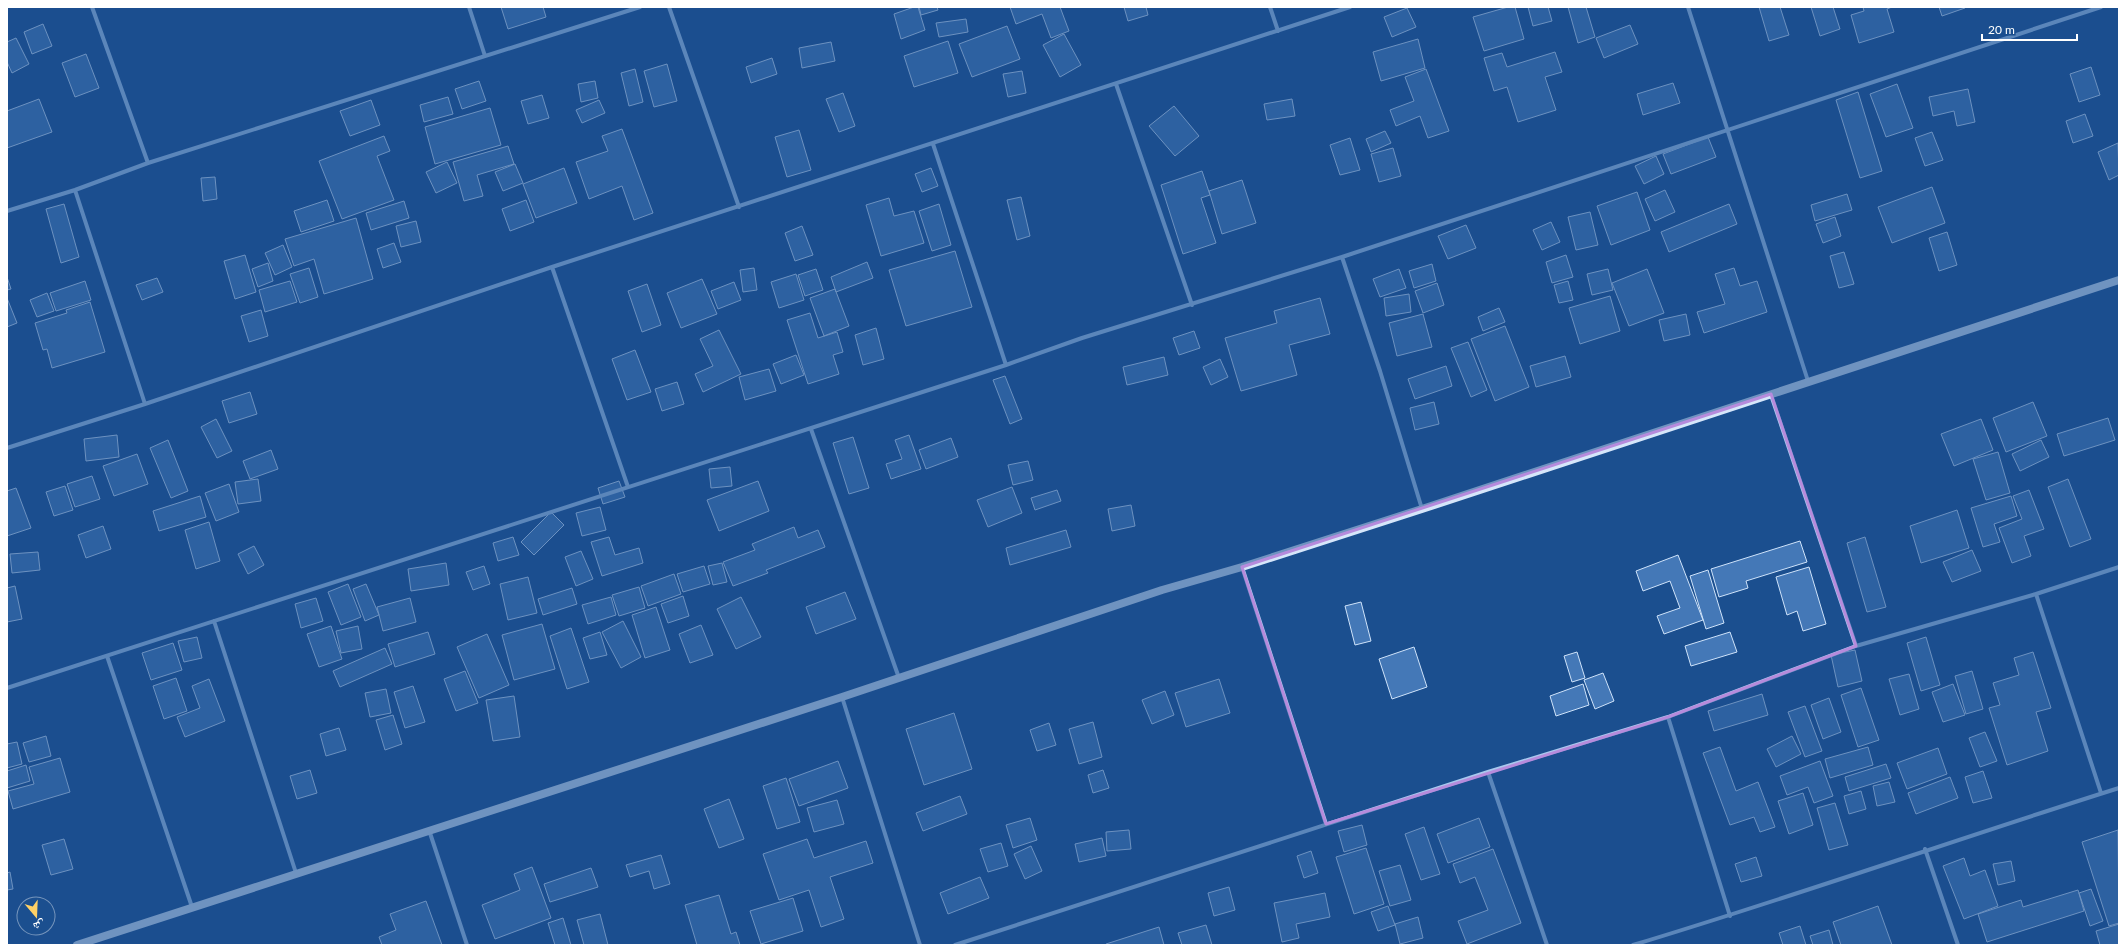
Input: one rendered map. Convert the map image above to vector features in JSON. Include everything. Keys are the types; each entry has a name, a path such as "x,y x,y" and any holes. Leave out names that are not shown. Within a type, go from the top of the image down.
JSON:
{"street":[{"path":"92,7 148,163"},
{"path":"469,7 485,56"},
{"path":"7,211 75,190 148,163 640,7"},
{"path":"669,7 740,207"},
{"path":"1270,7 1278,31"},
{"path":"7,448 145,404 552,267 1350,7"},
{"path":"1688,7 1726,130 1808,381"},
{"path":"7,688 811,429 1006,365 1082,338 1192,305 1342,257 2101,7"},
{"path":"1116,84 1192,305"},
{"path":"933,144 1006,365"},
{"path":"75,190 145,404"},
{"path":"1342,257 1380,371 1422,509"},
{"path":"552,267 628,487"},
{"path":"77,945 842,697 1162,590 1242,567 1422,509 2119,280"},
{"path":"1771,394 1856,646"},
{"path":"811,429 899,678"},
{"path":"1242,567 1326,824"},
{"path":"955,945 1488,772 1668,717 1856,646 2036,594 2119,567"},
{"path":"2036,594 2101,793"},
{"path":"214,621 296,873"},
{"path":"107,656 192,907"},
{"path":"842,697 920,945"},
{"path":"1668,717 1730,916"},
{"path":"1488,772 1547,945"},
{"path":"1633,945 1730,916 1925,850 2119,788"},
{"path":"428,830 467,945"},
{"path":"1925,850 1958,945"}],"highlighted area":[{"path":"1771,394 1856,646 1668,717 1326,824 1242,567"}],"building":[{"path":"501,7 543,7 546,17 508,29"},
{"path":"918,7 925,30 901,39 894,14"},
{"path":"919,7 937,7 938,10 921,15"},
{"path":"1010,7 1060,7 1069,31 1051,38 1042,14 1016,24"},
{"path":"1124,7 1146,7 1148,15 1128,21"},
{"path":"1508,7 1515,7 1524,39 1484,51 1473,17"},
{"path":"1528,7 1548,7 1552,21 1533,26"},
{"path":"1568,7 1586,7 1595,37 1578,43"},
{"path":"1759,7 1780,7 1789,35 1769,41"},
{"path":"1811,7 1833,7 1840,29 1820,36"},
{"path":"1863,7 1892,7 1887,9 1894,32 1859,43 1851,15 1864,11"},
{"path":"1939,7 1964,7 1965,8 1942,16"},
{"path":"1407,8 1416,27 1392,37 1384,17"},
{"path":"966,19 968,32 939,37 936,23"},
{"path":"43,24 52,46 32,54 24,32"},
{"path":"1630,25 1638,44 1604,58 1596,38"},
{"path":"1007,26 1020,59 972,77 959,44"},
{"path":"1064,34 1081,65 1060,77 1043,45"},
{"path":"16,38 29,64 12,73 7,62 7,42"},
{"path":"1418,39 1425,68 1381,81 1373,52"},
{"path":"948,41 958,73 914,87 904,56"},
{"path":"831,42 835,61 802,68 799,48"},
{"path":"1555,52 1562,72 1545,77 1556,110 1518,122 1507,87 1494,91 1484,58 1502,53 1507,67"},
{"path":"86,54 99,88 75,97 62,63"},
{"path":"772,58 777,74 751,83 746,67"},
{"path":"667,64 677,101 654,107 644,71"},
{"path":"2091,67 2100,95 2079,102 2070,74"},
{"path":"635,69 643,102 629,106 621,73"},
{"path":"1426,69 1449,131 1428,138 1420,116 1396,126 1390,110 1414,101 1405,77"},
{"path":"1022,71 1026,93 1008,97 1003,74"},
{"path":"479,81 486,101 462,109 455,89"},
{"path":"595,81 598,98 581,102 578,84"},
{"path":"1673,83 1680,103 1643,115 1637,94"},
{"path":"1897,84 1913,128 1886,137 1870,94"},
{"path":"1968,89 1975,122 1957,126 1954,111 1933,116 1929,97"},
{"path":"1858,92 1882,171 1860,178 1836,100"},
{"path":"843,93 855,126 839,132 826,99"},
{"path":"542,95 549,118 528,124 521,101"},
{"path":"448,97 453,114 424,122 420,105"},
{"path":"39,99 52,132 7,148 7,111"},
{"path":"1292,99 1295,116 1267,120 1264,104"},
{"path":"371,100 380,125 350,136 340,111"},
{"path":"599,100 605,113 582,123 576,110"},
{"path":"1174,106 1199,136 1175,156 1149,126"},
{"path":"490,108 501,145 435,164 425,127"},
{"path":"2085,114 2093,136 2073,143 2066,121"},
{"path":"622,129 653,213 634,220 622,186 589,199 576,162 608,151 602,136"},
{"path":"799,130 811,170 787,177 775,137"},
{"path":"1385,131 1391,143 1371,152 1366,139"},
{"path":"1932,132 1943,160 1925,166 1915,138"},
{"path":"384,136 390,151 377,156 394,200 342,219 319,161"},
{"path":"1708,137 1716,157 1671,174 1663,154"},
{"path":"1350,138 1360,170 1340,175 1330,145"},
{"path":"2118,143 2119,175 2109,180 2098,152"},
{"path":"508,146 514,164 477,175 483,196 464,201 453,162"},
{"path":"1393,148 1401,176 1379,182 1371,154"},
{"path":"1656,156 1664,174 1644,184 1635,166"},
{"path":"447,162 457,183 436,193 426,172"},
{"path":"515,164 523,183 503,191 495,172"},
{"path":"564,168 577,203 536,218 523,184"},
{"path":"931,168 938,186 922,192 915,174"},
{"path":"1202,171 1210,195 1201,198 1216,243 1183,254 1161,185"},
{"path":"215,177 217,199 203,201 201,178"},
{"path":"1242,180 1256,223 1222,234 1209,191"},
{"path":"1932,187 1945,223 1892,243 1878,207"},
{"path":"1665,190 1675,212 1655,221 1645,199"},
{"path":"1637,192 1650,230 1611,245 1597,206"},
{"path":"1847,194 1852,210 1815,221 1811,205"},
{"path":"1021,197 1030,236 1017,240 1007,200"},
{"path":"889,198 894,216 914,211 924,243 881,256 866,205"},
{"path":"327,200 334,221 301,232 294,211"},
{"path":"526,200 534,222 510,231 502,209"},
{"path":"404,201 409,218 371,230 366,213"},
{"path":"64,204 79,257 61,263 46,209"},
{"path":"939,204 951,245 932,251 919,211"},
{"path":"1729,204 1737,224 1669,252 1661,232"},
{"path":"1590,212 1598,245 1576,250 1568,217"},
{"path":"1835,217 1841,236 1823,243 1816,224"},
{"path":"356,218 373,279 324,294 314,259 294,266 285,239"},
{"path":"416,221 421,242 401,247 396,226"},
{"path":"1551,222 1560,242 1542,250 1533,230"},
{"path":"1466,225 1476,248 1448,259 1438,236"},
{"path":"802,226 813,255 795,261 785,233"},
{"path":"1947,232 1957,265 1939,271 1929,238"},
{"path":"394,243 401,262 383,268 377,249"},
{"path":"283,245 292,267 275,275 265,253"},
{"path":"955,251 972,307 906,326 889,270"},
{"path":"1844,252 1854,284 1839,288 1830,256"},
{"path":"245,255 256,292 235,299 224,261"},
{"path":"1566,255 1573,277 1552,283 1546,262"},
{"path":"867,262 873,278 836,292 831,277"},
{"path":"268,263 273,281 258,287 252,269"},
{"path":"1432,264 1436,281 1414,288 1409,271"},
{"path":"309,268 318,297 300,303 290,274"},
{"path":"754,268 757,290 743,292 740,270"},
{"path":"1734,268 1740,286 1757,281 1767,312 1704,333 1697,312 1725,304 1715,274"},
{"path":"816,269 823,290 805,296 798,275"},
{"path":"1399,269 1406,288 1380,297 1373,279"},
{"path":"1608,269 1613,290 1592,295 1587,274"},
{"path":"1647,269 1664,313 1629,326 1612,283"},
{"path":"796,274 804,300 779,308 771,282"},
{"path":"7,277 11,289 7,290"},
{"path":"157,278 163,292 142,300 136,285"},
{"path":"702,279 717,314 681,328 667,293"},
{"path":"85,281 91,300 56,311 50,293"},
{"path":"290,281 297,302 265,312 259,290"},
{"path":"1568,281 1573,300 1559,303 1554,285"},
{"path":"734,282 741,300 718,309 711,291"},
{"path":"1437,283 1444,305 1423,313 1415,291"},
{"path":"647,284 661,325 642,332 628,291"},
{"path":"835,289 849,326 824,336 810,298"},
{"path":"47,293 54,311 37,317 30,300"},
{"path":"1409,294 1411,312 1386,316 1384,298"},
{"path":"1610,296 1620,331 1580,344 1569,308"},
{"path":"7,298 17,323 7,327"},
{"path":"1320,298 1330,334 1289,345 1297,375 1241,391 1225,338 1277,323 1274,311"},
{"path":"90,302 105,352 52,368 47,349 43,350 35,323 67,313 66,310"},
{"path":"1499,308 1505,322 1483,331 1478,317"},
{"path":"261,310 268,336 249,342 241,316"},
{"path":"810,313 818,338 837,332 843,352 833,355 839,374 808,384 787,320"},
{"path":"1423,314 1432,347 1397,356 1389,323"},
{"path":"1686,314 1690,335 1664,341 1659,320"},
{"path":"1505,326 1529,387 1495,401 1471,339"},
{"path":"876,328 884,359 863,365 855,335"},
{"path":"719,330 741,374 703,392 695,374 713,366 700,339"},
{"path":"1194,331 1200,348 1179,355 1173,338"},
{"path":"1468,342 1487,390 1471,397 1451,348"},
{"path":"635,350 651,392 627,400 612,359"},
{"path":"796,355 804,375 781,384 773,364"},
{"path":"1565,356 1571,377 1536,387 1530,366"},
{"path":"1164,357 1168,375 1127,385 1123,367"},
{"path":"1220,359 1228,377 1211,385 1203,367"},
{"path":"1446,366 1452,386 1415,399 1408,379"},
{"path":"769,369 776,391 745,400 739,377"},
{"path":"1005,376 1022,419 1010,424 993,380"},
{"path":"677,382 684,404 662,411 655,389"},
{"path":"250,392 257,414 229,423 222,401"},
{"path":"1434,402 1439,424 1415,430 1410,408"},
{"path":"2033,402 2047,436 2006,452 1993,418"},
{"path":"2108,418 2115,440 2064,456 2057,434"},
{"path":"216,419 232,451 217,458 201,427"},
{"path":"1981,419 1993,450 1954,466 1941,434"},
{"path":"117,435 119,457 86,461 84,439"},
{"path":"909,435 921,469 891,479 886,464 902,459 895,440"},
{"path":"853,437 869,488 849,494 833,443"},
{"path":"951,438 958,457 926,469 919,450"},
{"path":"168,440 188,491 171,498 150,448"},
{"path":"2041,440 2049,457 2020,471 2012,454"},
{"path":"271,450 278,469 250,479 243,461"},
{"path":"1998,452 2010,493 1986,500 1973,459"},
{"path":"137,454 148,484 114,496 103,466"},
{"path":"1028,461 1033,480 1013,485 1008,465"},
{"path":"730,467 732,486 711,488 709,469"},
{"path":"92,476 100,499 75,507 67,484"},
{"path":"258,479 261,501 238,504 235,482"},
{"path":"2068,479 2091,539 2070,547 2048,487"},
{"path":"619,481 625,497 603,504 598,488"},
{"path":"758,481 769,511 719,531 707,500"},
{"path":"229,484 239,512 216,521 205,493"},
{"path":"65,486 73,510 54,516 46,492"},
{"path":"1012,487 1022,513 988,527 977,500"},
{"path":"16,488 31,528 7,536 7,491"},
{"path":"1057,490 1061,501 1035,510 1031,498"},
{"path":"2029,490 2044,529 2024,536 2031,556 2012,563 1999,528 2022,519 2013,496"},
{"path":"200,496 206,517 159,531 153,511"},
{"path":"2011,496 2017,516 1994,524 2000,542 1983,547 1971,508"},
{"path":"1131,505 1135,526 1112,531 1108,509"},
{"path":"600,507 606,530 582,536 576,513"},
{"path":"1957,510 1969,548 1921,563 1910,526"},
{"path":"551,512 564,525 534,555 521,542"},
{"path":"209,522 220,561 196,569 185,530"},
{"path":"103,526 111,549 86,558 78,535"},
{"path":"794,527 798,538 818,530 825,547 766,570 768,573 733,586 723,562 755,550 752,544"},
{"path":"1066,530 1071,547 1010,565 1006,548"},
{"path":"513,537 519,555 498,561 493,543"},
{"path":"609,537 615,555 639,548 643,563 602,576 591,542"},
{"path":"1865,537 1886,607 1867,612 1847,543"},
{"path":"1800,541 1807,562 1746,581 1748,588 1719,597 1711,569"},
{"path":"254,546 264,565 248,574 238,554"},
{"path":"1972,550 1981,571 1952,582 1943,562"},
{"path":"581,551 593,579 576,586 565,557"},
{"path":"38,552 40,570 12,573 10,554"},
{"path":"1678,555 1703,620 1664,634 1657,616 1680,608 1670,581 1643,591 1636,571"},
{"path":"446,563 449,585 411,591 408,569"},
{"path":"722,563 727,582 713,585 708,566"},
{"path":"484,566 490,584 473,590 466,572"},
{"path":"704,566 710,584 683,592 677,574"},
{"path":"1809,567 1826,624 1803,631 1797,611 1787,615 1776,577"},
{"path":"1708,570 1724,623 1706,629 1690,576"},
{"path":"674,574 681,594 648,606 641,586"},
{"path":"528,577 537,613 508,620 500,584"},
{"path":"348,584 361,617 341,625 328,592"},
{"path":"366,584 379,615 365,621 353,589"},
{"path":"15,586 22,619 7,622 7,588"},
{"path":"639,587 645,608 619,616 612,595"},
{"path":"572,588 577,604 543,615 538,599"},
{"path":"845,592 856,619 816,634 806,607"},
{"path":"683,596 689,616 668,623 661,604"},
{"path":"611,597 616,615 588,624 582,605"},
{"path":"741,597 761,637 736,649 717,609"},
{"path":"316,598 323,621 301,628 295,604"},
{"path":"410,598 416,622 383,631 377,607"},
{"path":"1361,602 1371,641 1355,645 1345,606"},
{"path":"656,607 670,650 645,658 632,615"},
{"path":"623,621 641,657 621,668 602,632"},
{"path":"542,624 555,669 514,680 502,635"},
{"path":"701,625 713,655 690,663 679,634"},
{"path":"331,626 342,659 319,667 307,634"},
{"path":"358,626 362,649 341,653 336,631"},
{"path":"571,628 589,682 567,689 550,636"},
{"path":"428,632 435,654 395,667 388,644"},
{"path":"600,632 607,655 590,659 583,638"},
{"path":"1730,632 1737,652 1691,666 1685,646"},
{"path":"487,634 509,685 479,698 457,647"},
{"path":"197,637 202,658 184,662 178,641"},
{"path":"1926,637 1940,685 1921,691 1907,643"},
{"path":"173,643 182,670 151,680 142,653"},
{"path":"1414,647 1427,687 1392,699 1379,659"},
{"path":"385,648 392,664 340,687 333,671"},
{"path":"1855,650 1862,681 1838,687 1831,655"},
{"path":"1577,652 1585,678 1572,682 1564,656"},
{"path":"2033,652 2051,708 2036,712 2048,751 2007,765 1989,708 2000,705 1993,683 2019,675 2014,658"},
{"path":"465,671 478,703 456,711 444,679"},
{"path":"1972,671 1983,709 1966,714 1955,676"},
{"path":"1603,673 1614,701 1595,709 1584,680"},
{"path":"1909,674 1919,709 1900,715 1889,679"},
{"path":"176,678 187,711 164,719 153,686"},
{"path":"209,679 225,721 185,737 177,717 200,708 192,686"},
{"path":"1219,679 1230,713 1186,727 1175,693"},
{"path":"1583,684 1589,705 1556,716 1550,696"},
{"path":"1953,684 1965,715 1943,722 1932,692"},
{"path":"413,686 425,722 405,728 394,692"},
{"path":"1861,688 1879,740 1858,747 1841,695"},
{"path":"386,689 391,713 370,717 365,693"},
{"path":"1165,691 1174,715 1152,724 1142,700"},
{"path":"1762,694 1768,715 1714,731 1708,711"},
{"path":"514,696 520,737 493,741 486,700"},
{"path":"1829,698 1841,732 1823,739 1811,705"},
{"path":"1805,706 1822,751 1805,757 1788,712"},
{"path":"954,713 972,769 924,785 906,729"},
{"path":"393,715 402,744 385,750 376,720"},
{"path":"1093,722 1102,757 1079,764 1069,729"},
{"path":"1049,723 1056,745 1037,751 1030,730"},
{"path":"339,728 346,750 326,756 320,734"},
{"path":"1985,732 1997,761 1980,767 1969,738"},
{"path":"46,736 51,756 29,762 23,743"},
{"path":"1792,736 1801,754 1776,767 1767,749"},
{"path":"17,742 22,764 7,768 7,744"},
{"path":"1720,747 1736,791 1758,782 1775,827 1760,832 1754,817 1730,825 1703,753"},
{"path":"1868,747 1873,765 1830,778 1825,759"},
{"path":"1938,748 1947,774 1907,789 1897,763"},
{"path":"60,758 70,792 13,809 8,791 34,784 29,767"},
{"path":"838,761 848,788 799,806 789,779"},
{"path":"1820,761 1833,796 1814,803 1808,787 1787,795 1780,776"},
{"path":"1886,764 1891,778 1849,791 1845,777"},
{"path":"26,765 30,781 7,788 7,771"},
{"path":"310,770 317,793 297,799 290,776"},
{"path":"1103,770 1109,788 1093,793 1088,775"},
{"path":"1983,771 1992,798 1973,803 1965,777"},
{"path":"1950,777 1958,798 1916,814 1908,793"},
{"path":"786,778 800,822 777,829 763,786"},
{"path":"1889,782 1895,802 1877,806 1873,786"},
{"path":"1861,791 1866,809 1849,814 1844,796"},
{"path":"1803,793 1813,825 1789,834 1778,801"},
{"path":"960,796 967,814 923,831 916,813"},
{"path":"729,799 744,839 719,848 704,809"},
{"path":"837,800 844,824 814,832 807,808"},
{"path":"1835,803 1848,845 1829,850 1817,808"},
{"path":"1030,818 1037,840 1013,848 1006,825"},
{"path":"1479,818 1490,847 1448,863 1437,834"},
{"path":"1362,825 1367,845 1344,852 1338,831"},
{"path":"1424,827 1440,874 1421,880 1405,834"},
{"path":"1129,830 1131,849 1107,851 1106,832"},
{"path":"2118,830 2119,923 2109,926 2082,842"},
{"path":"1102,838 1106,856 1079,862 1075,844"},
{"path":"64,839 73,869 51,875 42,845"},
{"path":"807,839 814,858 866,841 873,863 830,877 844,919 821,927 809,890 779,900 763,854"},
{"path":"1001,843 1008,866 988,872 980,849"},
{"path":"1031,846 1042,871 1025,879 1014,854"},
{"path":"1366,848 1384,904 1354,914 1336,857"},
{"path":"1493,849 1521,923 1467,944 1458,921 1488,910 1475,877 1460,883 1453,864"},
{"path":"1311,851 1318,873 1304,878 1297,856"},
{"path":"661,855 670,884 654,889 649,871 630,877 626,865"},
{"path":"1756,857 1762,876 1741,882 1735,864"},
{"path":"1964,858 1970,876 1985,870 1998,906 1964,919 1943,866"},
{"path":"2011,861 2015,881 1998,885 1993,864"},
{"path":"1400,865 1411,900 1390,906 1379,871"},
{"path":"532,867 551,918 495,939 482,905 520,890 514,874"},
{"path":"591,868 598,887 550,902 544,884"},
{"path":"10,872 13,889 7,890 7,873"},
{"path":"980,877 989,898 948,914 940,893"},
{"path":"1229,887 1235,910 1214,916 1208,893"},
{"path":"2091,889 2103,921 2090,926 2079,893"},
{"path":"2078,890 2084,911 1987,942 1978,914 2021,900 2023,907"},
{"path":"1325,893 1330,917 1296,924 1299,938 1282,942 1274,903"},
{"path":"719,895 731,934 736,932 740,945 697,945 685,905"},
{"path":"793,898 803,931 761,944 750,911"},
{"path":"426,901 442,945 382,945 379,937 396,930 390,914"},
{"path":"1388,906 1395,925 1378,931 1371,912"},
{"path":"1878,906 1892,945 1841,945 1833,922"},
{"path":"600,914 608,945 584,945 577,920"},
{"path":"1418,917 1423,938 1400,944 1395,924"},
{"path":"563,918 571,945 555,945 548,923"},
{"path":"2119,924 2119,945 2100,945 2096,931"},
{"path":"1206,925 1212,945 1182,945 1178,933"},
{"path":"1800,926 1806,945 1783,945 1779,933"},
{"path":"1159,927 1164,945 1106,945 1106,944"},
{"path":"1829,930 1833,945 1813,945 1810,936"}]}
